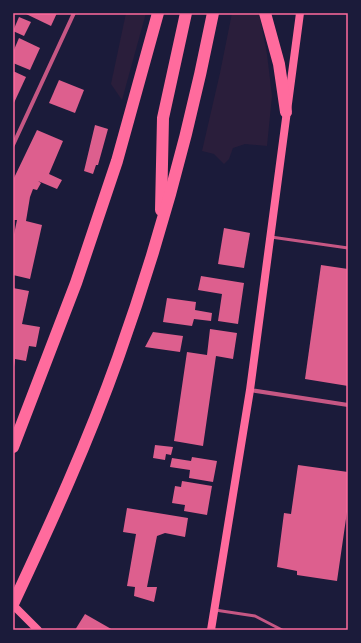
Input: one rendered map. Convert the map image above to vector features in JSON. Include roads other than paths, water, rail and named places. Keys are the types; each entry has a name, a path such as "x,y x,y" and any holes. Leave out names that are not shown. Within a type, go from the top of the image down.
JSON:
{"highway":[{"path":"13,447 79,276 117,161 158,13"},
{"path":"160,227 163,118 186,13"},
{"path":"13,604 82,452 118,358 160,227 188,125 213,13"},
{"path":"265,13 279,64 286,112"}],"main road":[{"path":"210,630 215,610 250,390 300,13"},
{"path":"13,604 38,630"}],"street":[{"path":"13,145 74,13"},
{"path":"250,390 348,406"}],"lane":[{"path":"271,237 348,248"},
{"path":"215,610 255,616 282,630"}]}
